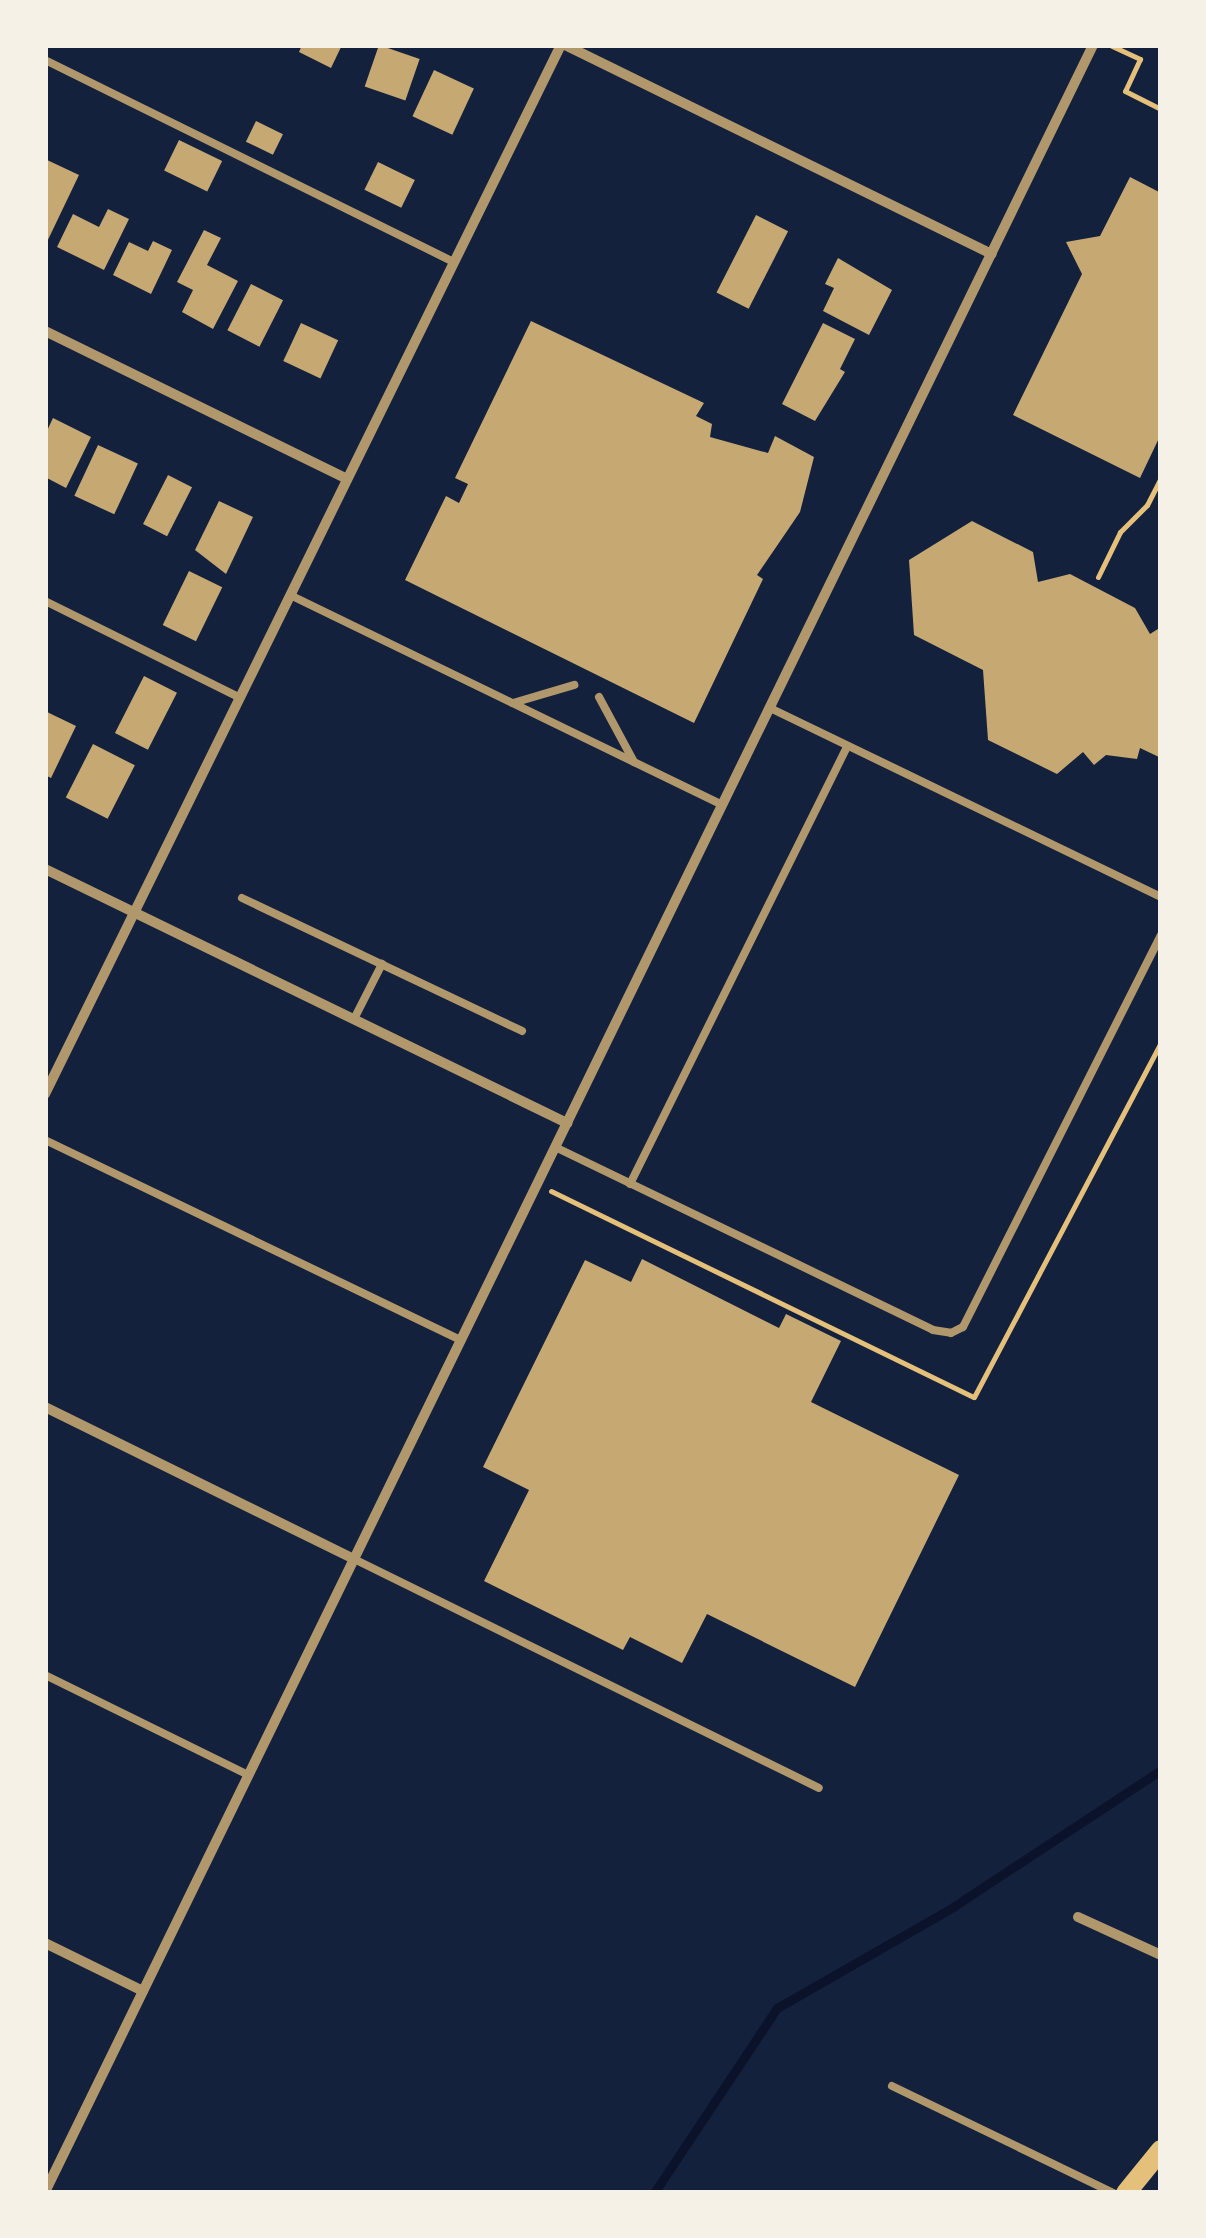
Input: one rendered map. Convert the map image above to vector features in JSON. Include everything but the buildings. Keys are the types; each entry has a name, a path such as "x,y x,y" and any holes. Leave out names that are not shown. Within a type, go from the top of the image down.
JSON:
{"main road":[{"path":"1126,2193 1161,2150"}],"street":[{"path":"45,1094 563,45 991,254"},
{"path":"45,2192 1093,45"},
{"path":"45,330 347,479"},
{"path":"45,868 567,1124"},
{"path":"45,1407 354,1559"},
{"path":"1078,1916 1161,1955"},
{"path":"45,1943 143,1991"}],"lane":[{"path":"45,60 454,262"},
{"path":"290,595 722,805"},
{"path":"45,601 240,698"},
{"path":"512,703 574,685"},
{"path":"599,697 634,762"},
{"path":"770,708 1161,897"},
{"path":"630,1184 847,746"},
{"path":"242,898 522,1031"},
{"path":"555,1147 933,1330 951,1333 963,1327 1161,934"},
{"path":"354,1020 382,964"},
{"path":"45,1140 460,1340"},
{"path":"354,1559 819,1788"},
{"path":"45,1675 248,1775"},
{"path":"892,2086 1113,2193"}],"path":[{"path":"1111,45 1140,60 1125,91 1161,109"},
{"path":"1098,577 1120,532 1147,506 1161,477"},
{"path":"537,1184 974,1397 1161,1042"}],"waterway":[{"path":"654,2193 777,2008 953,1907 1161,1770"}]}
